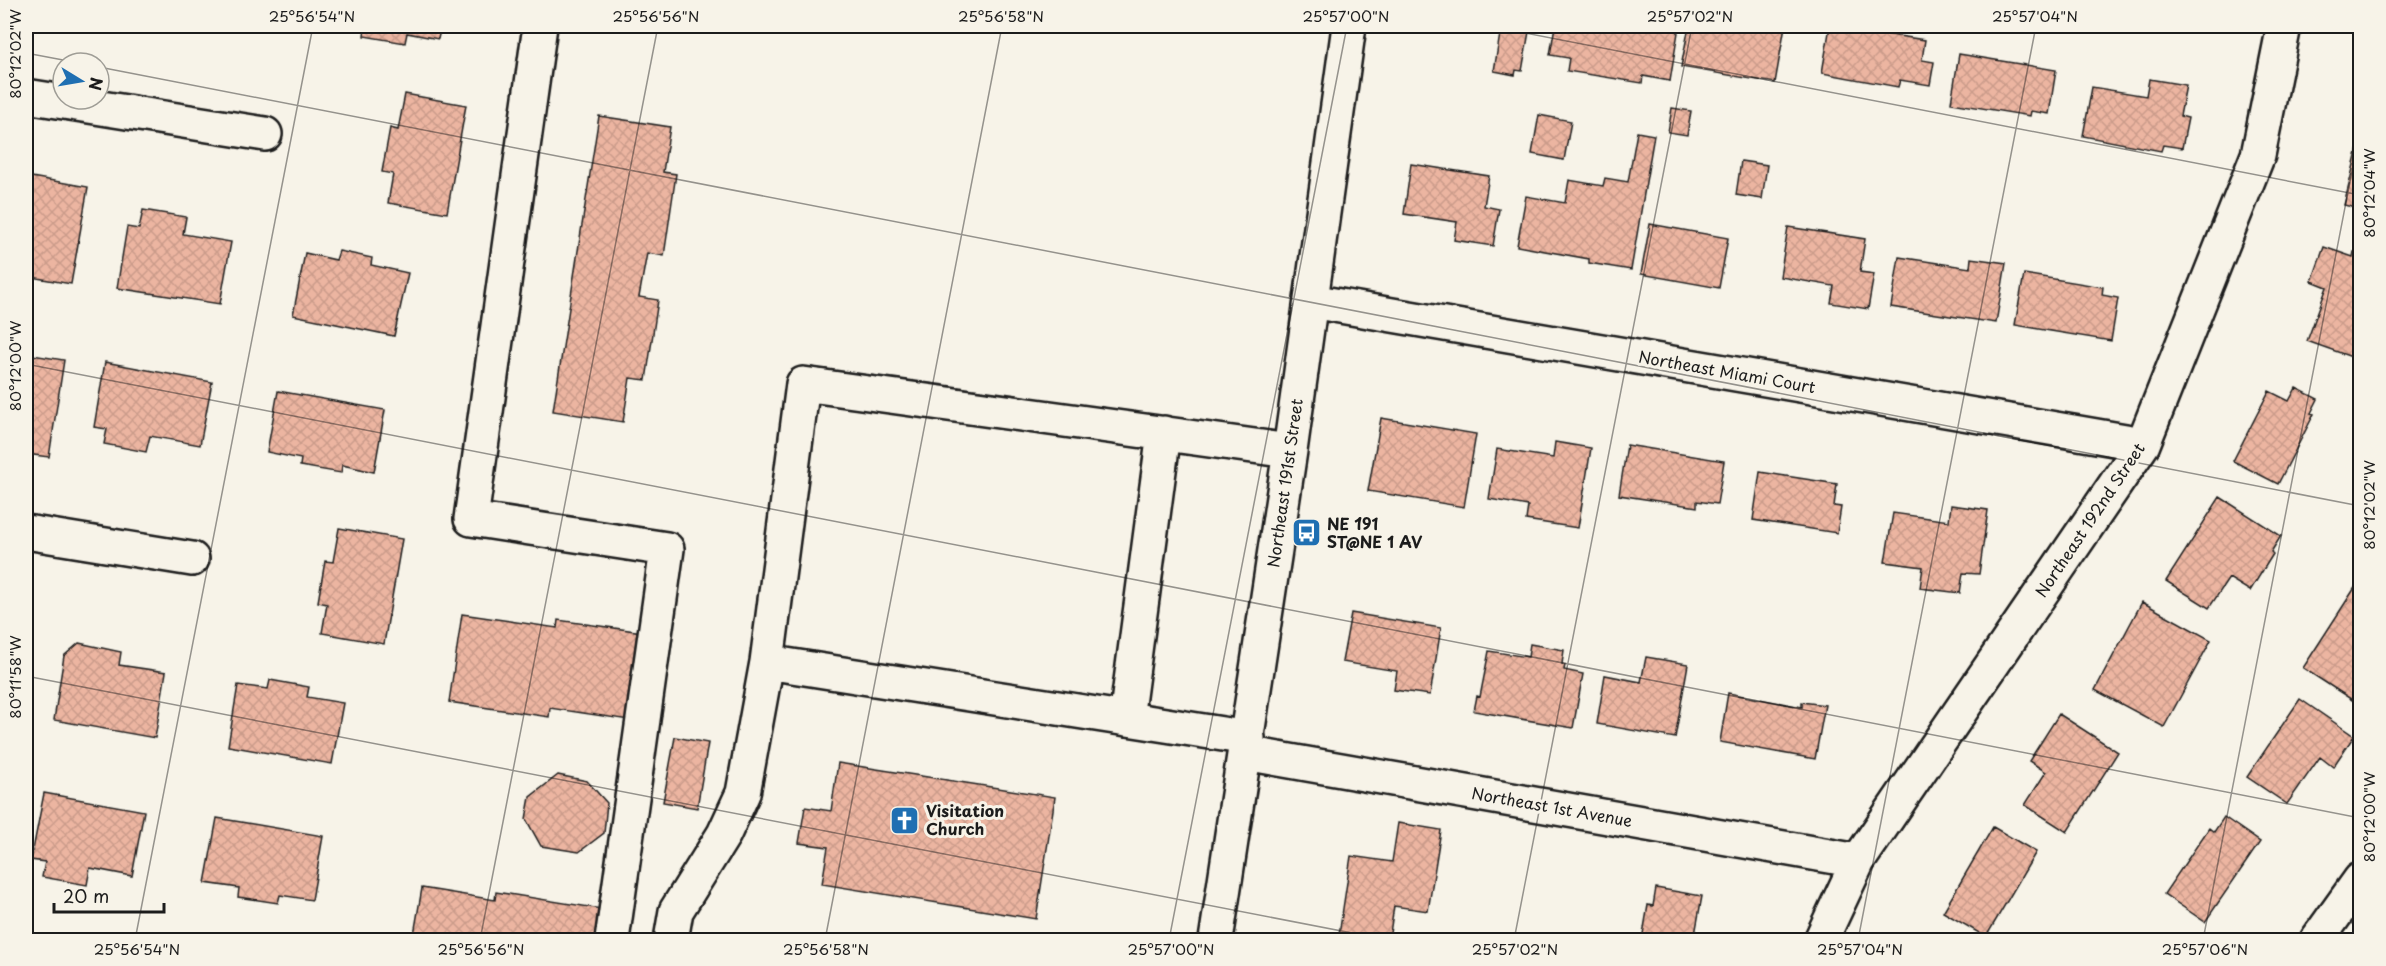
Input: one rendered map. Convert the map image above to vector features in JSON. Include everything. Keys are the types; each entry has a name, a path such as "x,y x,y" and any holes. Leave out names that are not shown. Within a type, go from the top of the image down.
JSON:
{"street":[{"path":"540,26 471,519 667,549 612,940"},
{"name":"Northeast 191st Street","path":"1216,940 1290,451 1349,26"},
{"name":"Northeast 192nd Street","path":"1821,940 1858,861 2144,444 2258,155 2284,26"},
{"path":"26,96 265,134"},
{"name":"Northeast Miami Court","path":"1311,301 2144,444"},
{"path":"671,940 676,911 724,834 743,793 767,662 803,384 1290,451"},
{"path":"1126,719 1164,434"},
{"path":"26,532 192,559"},
{"name":"Northeast 1st Avenue","path":"767,662 1126,719 1246,746 1858,861"},
{"path":"2317,940 2361,880"}],"building":[{"path":"357,26 441,26 438,39 407,33 405,43 364,36 365,27"},
{"path":"1483,26 1530,26 1522,71 1516,70 1515,75 1494,71 1501,28"},
{"path":"1555,26 1679,26 1670,81 1643,76 1642,83 1567,71 1569,58 1550,55"},
{"path":"1689,26 1785,26 1775,83 1681,67"},
{"path":"1830,26 1925,40 1922,60 1934,62 1930,85 1900,80 1898,87 1822,73"},
{"path":"1959,54 2056,70 2049,114 2031,111 2030,116 1951,103"},
{"path":"2149,79 2186,85 2180,116 2188,118 2182,148 2163,145 2161,151 2083,136 2092,87 2146,96"},
{"path":"405,94 466,105 447,213 388,203 393,174 382,172 390,128 398,130"},
{"path":"1672,108 1691,111 1687,135 1668,132"},
{"path":"1539,115 1571,121 1564,160 1532,154"},
{"path":"599,116 670,127 663,172 676,174 664,256 647,253 639,297 658,300 646,380 630,378 623,422 553,411"},
{"path":"1637,132 1654,135 1631,270 1589,263 1589,259 1517,246 1526,196 1565,203 1569,180 1603,186 1605,178 1628,182"},
{"path":"2360,140 2360,209 2344,205"},
{"path":"1741,161 1767,165 1762,199 1736,195"},
{"path":"1411,164 1489,176 1484,206 1499,209 1493,246 1454,240 1457,222 1404,214"},
{"path":"26,176 88,187 71,284 26,276"},
{"path":"143,210 186,217 183,234 231,242 220,304 117,288 127,227 139,229"},
{"path":"1650,224 1728,238 1719,288 1641,274"},
{"path":"1788,227 1865,239 1860,272 1874,274 1868,309 1831,303 1834,286 1780,277"},
{"path":"2324,247 2353,257 2354,252 2360,254 2360,360 2307,341 2327,287 2312,281"},
{"path":"339,251 372,258 371,265 408,273 394,336 293,315 305,253 336,260"},
{"path":"1899,257 1970,268 1971,258 2006,263 1996,323 1891,307"},
{"path":"2024,274 2103,287 2102,295 2118,298 2111,341 2015,325"},
{"path":"26,354 64,360 49,457 26,454"},
{"path":"105,362 212,382 200,445 150,436 146,452 104,444 107,429 94,427"},
{"path":"2296,388 2318,399 2311,413 2314,414 2278,484 2233,461 2269,391 2289,401"},
{"path":"278,391 385,410 374,472 342,465 341,473 300,466 301,459 267,452"},
{"path":"1381,418 1476,434 1464,507 1368,491"},
{"path":"1555,442 1591,448 1578,528 1526,520 1528,506 1489,499 1497,449 1553,458"},
{"path":"1627,445 1724,461 1717,504 1697,501 1697,507 1619,495"},
{"path":"1760,472 1837,484 1834,506 1841,507 1837,533 1753,520"},
{"path":"2220,497 2281,536 2271,552 2273,554 2250,591 2229,578 2209,608 2166,581"},
{"path":"1951,505 1988,510 1979,574 1963,573 1960,593 1920,588 1923,567 1885,562 1893,513 1949,521"},
{"path":"339,528 402,539 384,644 322,633 327,604 318,602 325,561 333,562"},
{"path":"2358,583 2360,585 2360,705 2303,668"},
{"path":"2142,602 2211,640 2164,727 2095,690"},
{"path":"1351,613 1441,628 1430,695 1394,690 1397,671 1342,662"},
{"path":"462,614 557,628 558,620 642,632 629,720 550,708 549,717 449,702"},
{"path":"79,643 121,652 119,665 166,672 155,738 54,720 64,656"},
{"path":"1530,644 1564,650 1562,664 1565,665 1564,670 1583,674 1573,728 1474,711 1477,696 1480,697 1489,651 1528,657"},
{"path":"1646,657 1688,664 1675,738 1597,724 1605,675 1641,682"},
{"path":"270,680 309,687 307,697 343,703 332,764 228,746 238,685 268,689"},
{"path":"1728,693 1802,707 1802,702 1825,705 1815,759 1720,742"},
{"path":"2300,699 2354,736 2333,767 2320,757 2287,804 2247,777"},
{"path":"2059,714 2118,752 2067,832 2025,805 2046,772 2029,761"},
{"path":"675,737 708,743 697,808 663,802"},
{"path":"838,763 1055,797 1036,919 822,884 828,847 799,843 805,807 831,811"},
{"path":"558,775 587,781 607,803 604,833 579,852 541,846 526,819 530,797"},
{"path":"44,793 144,811 132,876 90,868 87,885 42,877 45,862 31,860"},
{"path":"2224,817 2260,842 2205,922 2164,894 2209,828 2214,832"},
{"path":"217,818 323,836 312,900 280,895 278,903 238,897 239,888 205,883"},
{"path":"1398,823 1441,830 1428,911 1394,906 1389,940 1339,935 1351,856 1392,862"},
{"path":"1993,827 2036,852 1986,937 1943,912"},
{"path":"422,888 495,900 496,892 602,909 597,940 413,940"},
{"path":"1656,888 1702,896 1694,940 1642,940 1648,905 1653,906"},
{"path":"732,934 773,940 731,940"}],"place":[{"name":"NE 191 ST@NE 1 AV","path":"1306,533"},
{"name":"Visitation Church","path":"905,820"}]}
